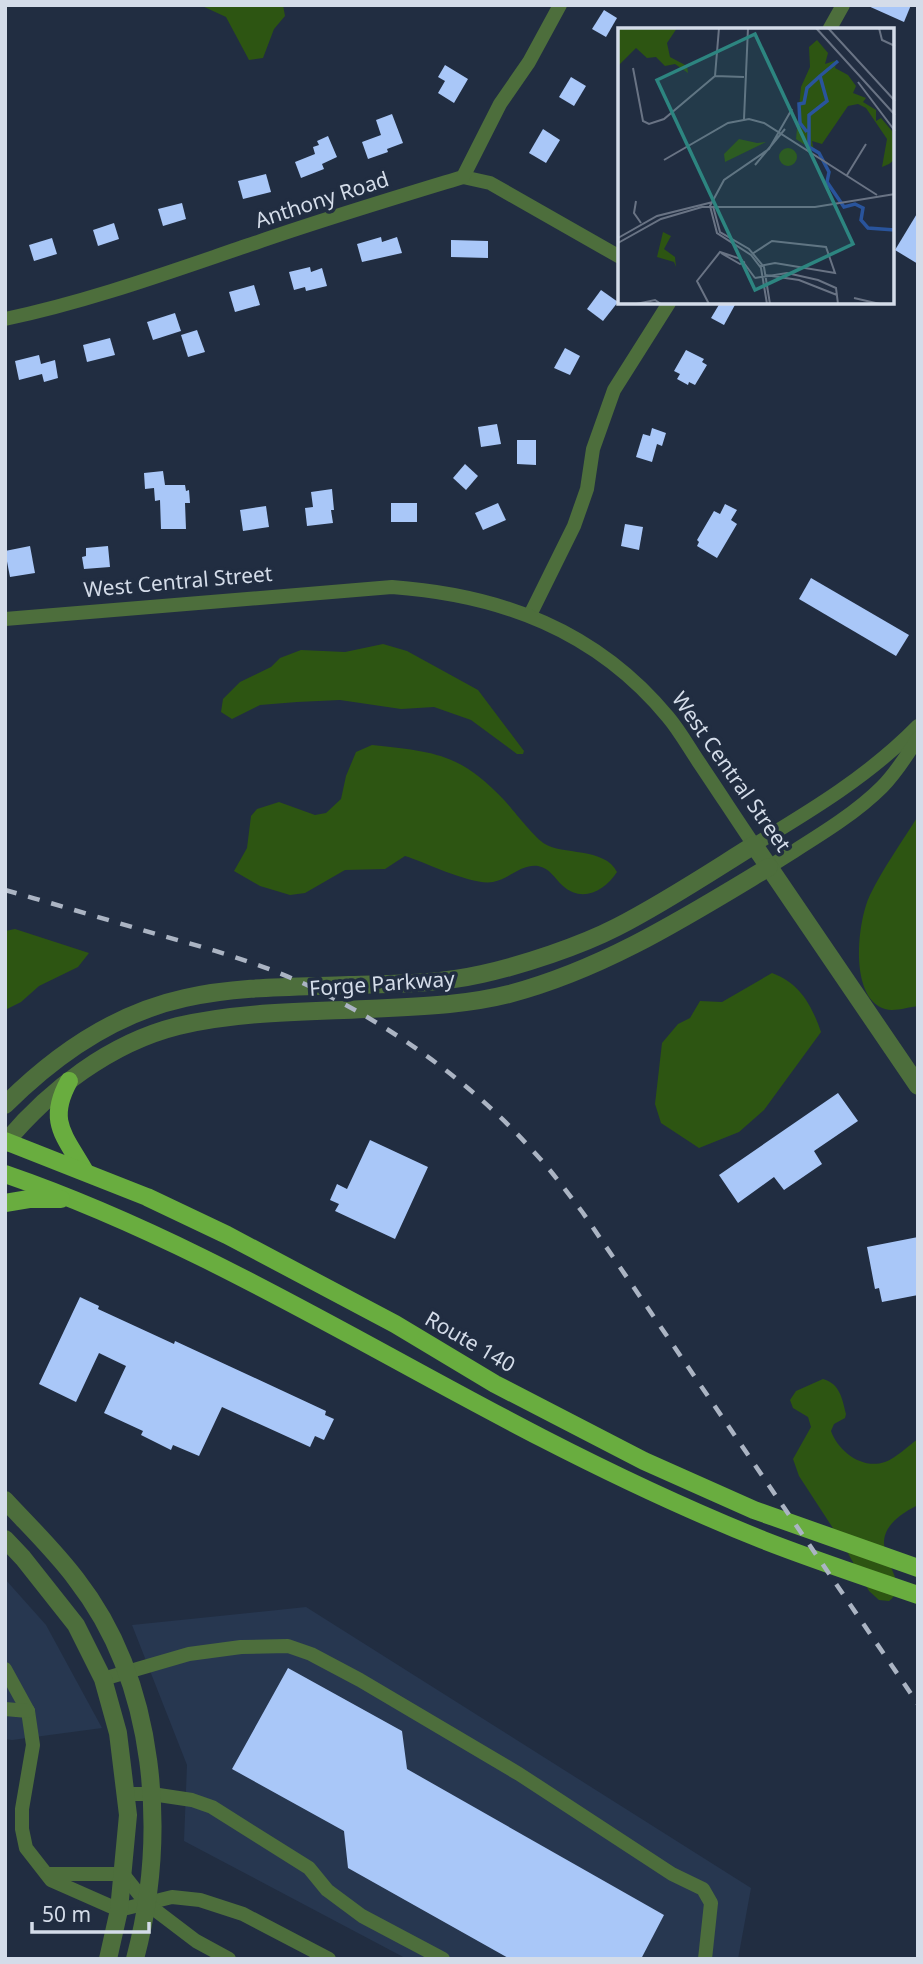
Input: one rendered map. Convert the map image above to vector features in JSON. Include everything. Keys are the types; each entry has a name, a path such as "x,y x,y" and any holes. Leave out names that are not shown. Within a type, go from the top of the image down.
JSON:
{"main road":[{"path":"69,1081 58,1102 58,1118 66,1140 85,1171"},
{"name":"Route 140","path":"6,1142 147,1197 227,1235 395,1324 495,1384 644,1461 754,1510 918,1568"},
{"path":"5,1174 73,1199 215,1264 541,1438 639,1487 763,1540 918,1595"},
{"path":"5,1203 29,1199 73,1199"}],"street":[{"path":"560,5 529,62 500,104 463,177 490,183 618,256"},
{"path":"830,28 843,5"},
{"name":"Anthony Road","path":"5,319 60,308 140,284 258,242 463,177"},
{"path":"530,615 574,526 587,489 593,449 614,390 668,304"},
{"name":"West Central Street","path":"5,619 392,587 434,590 478,599 530,615 570,634 639,685 669,718 918,1086"},
{"path":"754,845 841,792 895,750 918,726"},
{"path":"769,867 838,821 881,788 903,762 918,738"},
{"name":"Forge Parkway","path":"5,1105 33,1078 78,1044 104,1029 156,1007 225,992 423,983 481,975 536,959 615,928 754,845"},
{"name":"Forge Parkway","path":"6,1142 37,1109 69,1081 124,1046 177,1027 234,1017 449,1005 507,995 551,982 614,956 667,929 769,867"},
{"path":"5,1500 77,1579 105,1625 126,1672 146,1736 155,1824 146,1903 135,1959"},
{"path":"5,1539 76,1625 103,1679 118,1733 128,1815 119,1910 108,1959"},
{"path":"103,1679 189,1654 241,1647 288,1646 311,1654 508,1768 671,1874 704,1889 711,1903 705,1959"},
{"path":"5,1669 28,1711 33,1745 22,1809 26,1848 51,1880 119,1910 172,1897 200,1900 243,1914 329,1959"},
{"path":"5,1709 28,1711"},
{"path":"126,1794 152,1794 192,1800 212,1807 309,1868 327,1890 362,1916 443,1959"},
{"path":"46,1874 123,1874"},
{"path":"123,1874 146,1903 196,1941 229,1959"}],"shaded area":[{"path":"5,1579 46,1625 102,1728 5,1739"},
{"path":"306,1607 751,1888 738,1959 407,1959 184,1841 187,1765 132,1625"}],"green space":[{"path":"200,5 283,5 285,16 274,29 263,58 249,60 226,17"},
{"path":"383,644 407,651 478,690 524,751 523,754 517,754 471,720 434,707 401,709 340,700 260,705 232,719 221,712 223,699 240,682 271,667 280,658 301,650 345,652"},
{"path":"372,745 430,753 460,764 489,785 545,844 593,855 611,864 617,872 600,889 578,894 563,886 549,871 538,866 526,867 493,882 484,882 474,881 405,856 385,869 345,870 305,893 290,895 260,886 234,871 247,848 251,816 257,809 279,802 315,815 326,813 341,799 346,776 356,752"},
{"path":"918,816 918,1006 889,1010 873,1002 861,975 859,958 862,923 865,907 875,885"},
{"path":"15,929 89,953 78,967 39,986 21,1002 5,1010 5,931"},
{"path":"772,973 782,977 804,996 821,1032 764,1110 739,1132 699,1148 661,1123 655,1104 662,1043 678,1024 690,1018 700,1001 722,1002"},
{"path":"823,1379 837,1388 846,1414 845,1418 834,1424 831,1431 839,1445 852,1457 868,1463 885,1462 918,1439 918,1505 896,1519 886,1532 884,1545 896,1581 896,1592 889,1601 879,1600 869,1591 840,1539 799,1476 793,1459 811,1427 808,1417 793,1408 790,1400 796,1391"}],"building":[{"path":"866,5 911,5 904,22"},
{"path":"604,10 617,18 606,37 592,29"},
{"path":"445,65 468,79 454,103 438,93 445,81 438,77"},
{"path":"571,77 586,86 574,106 559,97"},
{"path":"392,114 403,143 368,159 362,142 381,135 376,120"},
{"path":"543,129 560,140 546,163 529,153"},
{"path":"328,136 337,157 322,164 324,169 301,178 295,162 315,154 313,147 319,145 317,141"},
{"path":"266,174 271,192 243,199 238,181"},
{"path":"182,203 186,219 163,226 158,209"},
{"path":"918,212 918,264 895,250"},
{"path":"114,223 119,239 98,246 93,230"},
{"path":"381,237 382,242 397,237 402,253 362,262 357,244"},
{"path":"52,238 57,254 34,261 29,245"},
{"path":"451,240 488,241 488,258 451,257"},
{"path":"310,267 311,272 322,268 327,286 306,291 305,287 294,290 289,272"},
{"path":"254,285 260,305 235,312 229,292"},
{"path":"601,290 618,302 603,321 587,309"},
{"path":"719,304 735,304 724,325 711,318"},
{"path":"175,313 181,331 153,340 147,322"},
{"path":"197,330 205,352 188,357 181,335"},
{"path":"110,338 115,355 87,362 83,345"},
{"path":"565,348 580,356 570,375 554,368"},
{"path":"686,350 704,359 702,362 707,365 695,385 689,382 688,385 677,379 680,374 674,371"},
{"path":"39,355 41,364 55,360 58,378 44,382 42,374 19,380 15,361"},
{"path":"497,424 501,444 481,447 478,427"},
{"path":"652,428 666,433 662,446 657,444 652,462 636,457 643,434 650,436"},
{"path":"517,440 536,440 536,465 517,464"},
{"path":"465,464 478,476 466,490 453,478"},
{"path":"163,471 165,485 185,485 186,491 189,490 190,503 185,503 186,529 161,529 160,500 155,501 154,488 145,489 144,473"},
{"path":"332,489 333,523 307,526 305,508 313,507 311,492"},
{"path":"391,503 417,503 417,522 391,522"},
{"path":"498,503 506,520 483,530 475,513"},
{"path":"725,504 737,510 731,520 737,524 717,558 697,546 697,540 714,511 720,514"},
{"path":"266,506 269,527 243,531 240,510"},
{"path":"625,524 643,527 639,550 621,546"},
{"path":"30,546 35,573 10,577 5,551"},
{"path":"108,546 110,567 84,569 82,557 86,556 86,548"},
{"path":"811,578 909,635 896,656 799,599"},
{"path":"838,1093 858,1121 814,1151 822,1164 784,1190 774,1177 738,1203 719,1175"},
{"path":"370,1140 428,1167 395,1239 335,1211 339,1204 330,1200 337,1184 347,1189"},
{"path":"918,1237 918,1295 882,1302 879,1288 875,1289 867,1247"},
{"path":"80,1297 99,1306 98,1309 174,1344 175,1341 326,1411 325,1415 334,1419 324,1440 315,1436 310,1447 222,1407 199,1456 173,1445 171,1450 141,1435 143,1431 104,1413 126,1366 99,1353 76,1402 39,1384"},
{"path":"288,1668 402,1731 407,1769 664,1915 641,1959 510,1959 348,1868 344,1831 232,1769"}],"railway":[{"path":"5,890 220,953 295,980 403,1039 484,1102 540,1158 583,1213 918,1704"}]}
